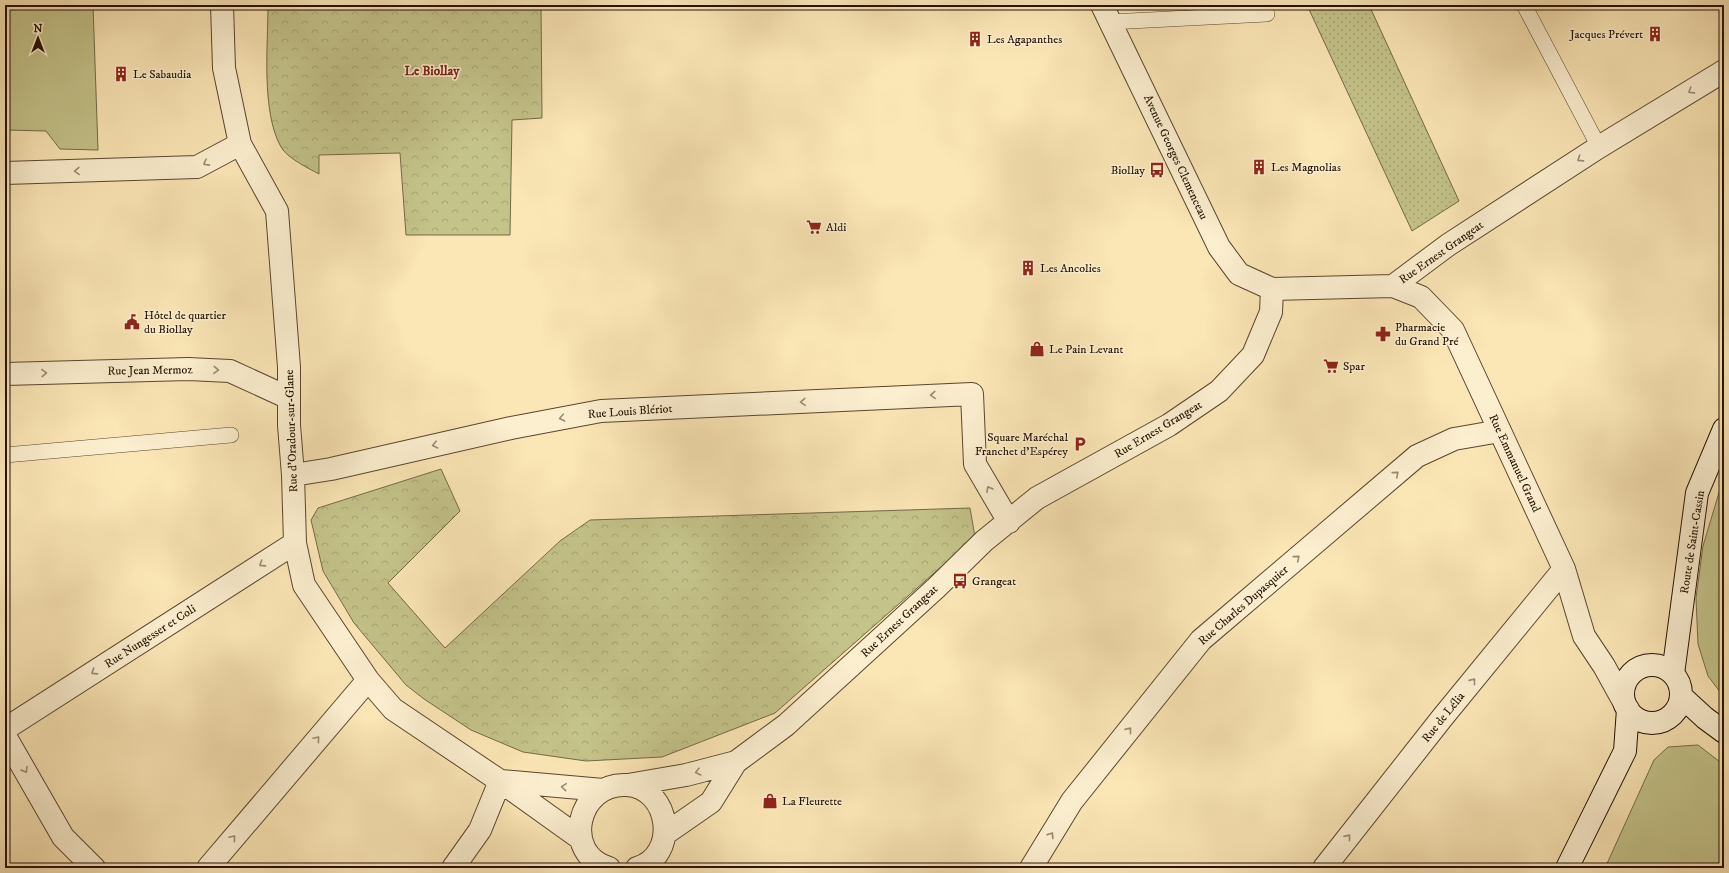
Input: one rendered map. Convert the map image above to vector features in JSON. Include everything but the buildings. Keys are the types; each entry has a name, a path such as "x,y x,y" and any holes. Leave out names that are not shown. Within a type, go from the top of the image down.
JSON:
{"street":[{"name":"Rue d'Oradour-sur-Glane","path":"222,5 224,68 240,144 277,211 289,367 289,425 293,475 295,543 304,585 368,680 393,709 500,781 581,839"},
{"name":"Avenue Georges Clemenceau","path":"1106,13 1218,247 1239,274 1272,289"},
{"name":"Rue Ernest Grangeat","path":"665,834 711,802 736,762 786,725 936,588 984,541 1037,498 1169,425 1219,391 1253,355 1271,312 1272,289 1393,286 1448,245 1599,147 1724,71"},
{"path":"5,173 197,167 240,144"},
{"name":"Rue Emmanuel Grand","path":"1393,286 1421,297 1453,330 1564,569 1584,636 1604,666 1627,707"},
{"name":"Rue Jean Mermoz","path":"5,374 188,369 230,371 289,398"},
{"name":"Rue Louis Blériot","path":"293,475 331,469 511,428 601,411 972,394 975,464 1009,522"},
{"name":"Route de Saint-Cassin","path":"1673,674 1697,493 1724,430"},
{"name":"Rue Charles Dupasquier","path":"1031,868 1072,802 1200,640 1417,456 1454,439 1500,431"},
{"name":"Rue Nungesser et Coli","path":"5,729 295,543"},
{"name":"Rue de Lélia","path":"1324,868 1432,730 1564,569"},
{"path":"1647,666 1678,636"},
{"name":"Rue Emmanuel Grand","path":"1604,666 1628,678"},
{"path":"1625,751 1627,707 1623,691 1628,678 1639,668 1647,666 1661,667 1673,674 1678,680 1679,702 1666,719 1658,722 1641,720 1633,715 1627,707"},
{"path":"208,868 368,680"},
{"path":"1679,702 1724,732"},
{"path":"1568,868 1625,751 1658,722"},
{"path":"5,736 64,837 94,868"},
{"name":"Rue Ernest Grangeat","path":"603,790 616,786 686,775 736,762"},
{"name":"Rue d'Oradour-sur-Glane","path":"500,781 603,790"},
{"path":"453,868 480,830 500,781"},
{"path":"628,785 642,789 653,797 661,808 665,821 663,844 646,866"},
{"path":"603,790 591,798 583,810 580,825 581,839 586,851 594,860 606,868"}],"lane":[{"path":"1524,5 1599,147"},
{"path":"1106,13 1267,14"},
{"path":"5,455 232,435"}],"green space":[{"path":"5,5 93,5 98,150 60,149 46,131 5,130"},
{"path":"268,5 541,5 542,118 512,120 510,235 406,235 400,153 319,155 319,174 288,155 281,147 275,132 268,97"},
{"path":"1307,5 1369,5 1459,201 1412,231"},
{"path":"441,469 460,511 388,583 445,648 560,541 590,520 970,508 975,537 775,713 662,757 586,761 523,752 471,730 424,699 406,685 354,623 323,571 311,520 318,508"},
{"path":"1724,476 1724,697 1708,676 1698,644 1696,598 1703,546"},
{"path":"1698,745 1724,765 1724,868 1605,868 1654,760 1668,747"}],"place":[{"name":"Jacques Prévert","path":"1655,34"},
{"name":"Les Agapanthes","path":"975,39"},
{"name":"Le Sabaudia","path":"121,74"},
{"name":"Les Magnolias","path":"1259,167"},
{"name":"Biollay","path":"1157,170"},
{"name":"Aldi","path":"814,227"},
{"name":"Les Ancolies","path":"1028,268"},
{"name":"Hôtel de quartier du Biollay","path":"132,322"},
{"name":"Pharmacie du Grand Pré","path":"1383,334"},
{"name":"Le Pain Levant","path":"1037,349"},
{"name":"Spar","path":"1331,366"},
{"name":"Square Maréchal Franchet d'Espérey","path":"1080,444"},
{"name":"Grangeat","path":"960,581"},
{"name":"La Fleurette","path":"770,801"}],"district":[{"name":"Le Biollay","path":"432,70"}]}
